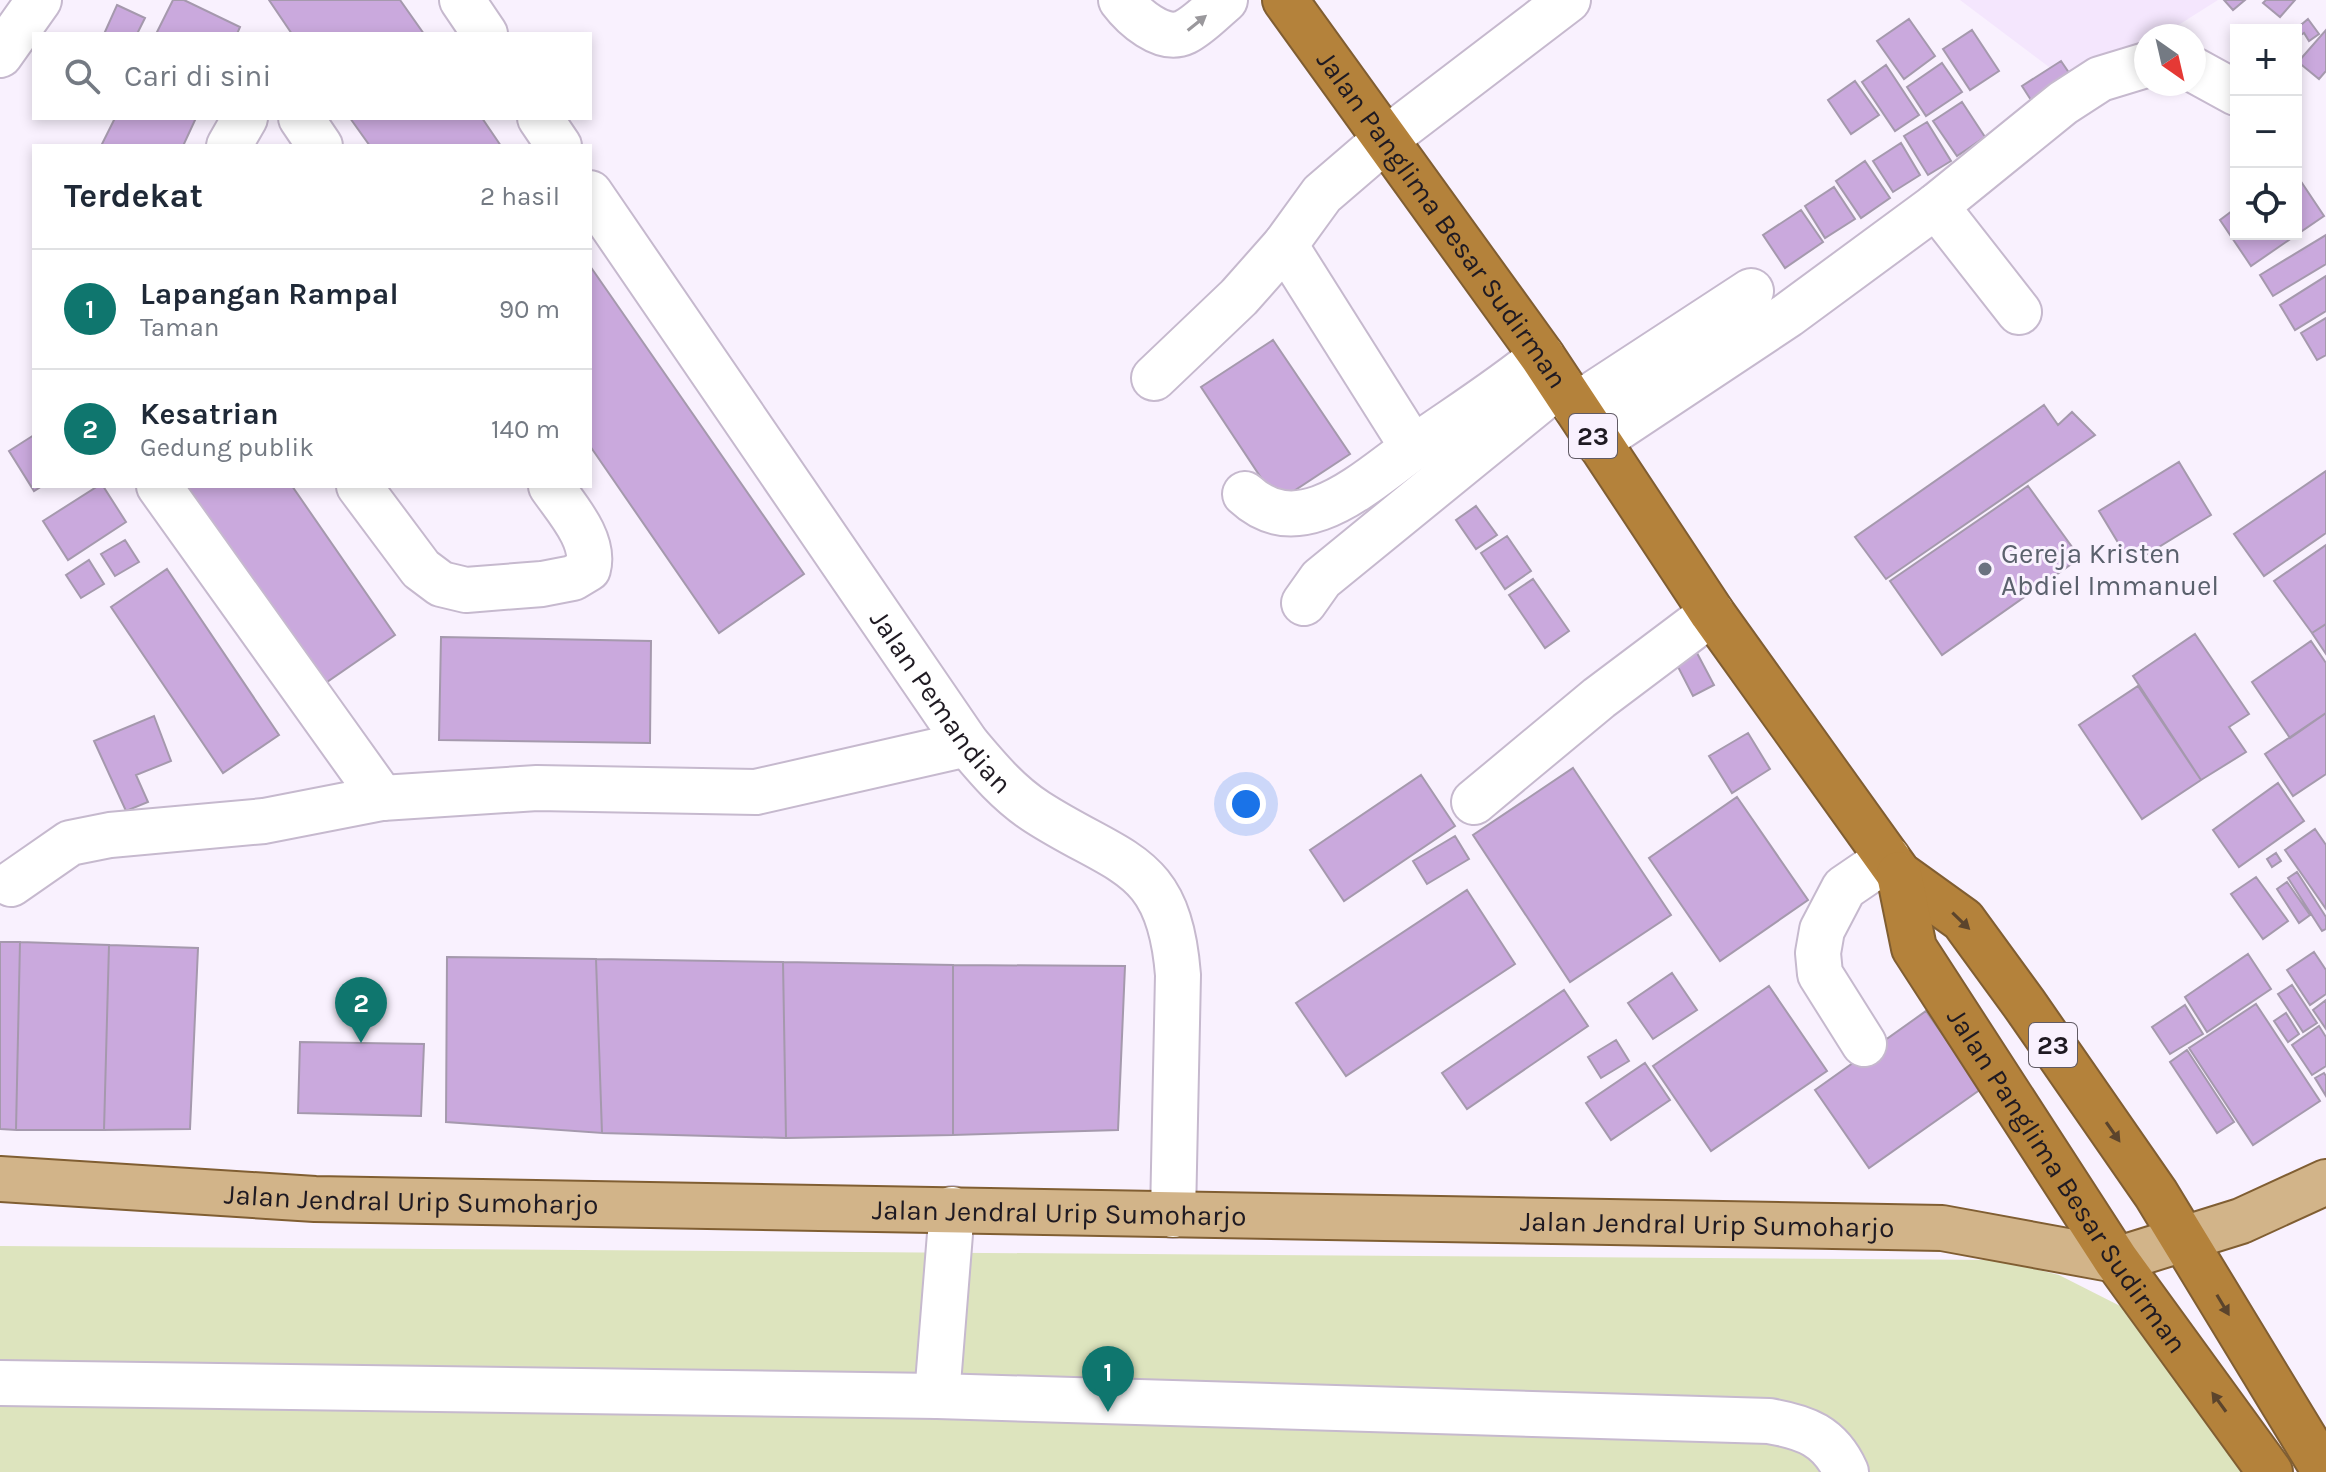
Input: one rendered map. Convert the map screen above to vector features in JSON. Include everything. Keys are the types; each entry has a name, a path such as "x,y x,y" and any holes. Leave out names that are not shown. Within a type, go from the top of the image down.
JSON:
{"highway":[{"name":"Jalan Panglima Besar Sudirman","path":"1285,0 1568,397 1712,613 1893,866 1963,920 2103,1118 2182,1239 2325,1472"},
{"name":"Jalan Panglima Besar Sudirman","path":"1893,866 1914,948 2116,1260 2270,1472"}],"main road":[{"name":"Jalan Jendral Urip Sumoharjo","path":"0,1179 315,1199 1942,1228 2116,1260"},
{"path":"2116,1260 2241,1221 2326,1182"}],"street":[{"path":"0,55 39,0"},
{"path":"462,0 484,32"},
{"path":"1121,0 1134,18 1167,34 1186,32 1225,0"},
{"path":"1154,378 1239,297 1285,245 1322,194 1386,139 1568,0"},
{"path":"1245,494 1256,505 1280,515 1327,506 1369,484 1413,448 1500,390 1568,397 1788,315 1936,206 2063,103 2100,79 2134,69"},
{"path":"2206,77 2230,90"},
{"path":"230,144 244,120"},
{"path":"302,120 319,144"},
{"path":"541,120 558,144"},
{"path":"1936,206 2019,312"},
{"name":"Jalan Pemandian","path":"594,209 967,744 998,781 1035,811 1135,869 1153,885 1167,911 1175,939 1178,975 1173,1215"},
{"path":"1285,245 1390,417 1413,448"},
{"path":"1304,603 1321,579 1568,397 1751,291"},
{"path":"160,488 382,798"},
{"path":"361,488 432,580 466,590 542,584 573,578 588,569 589,554 581,531 552,488"},
{"path":"1474,802 1599,698 1712,613"},
{"path":"11,884 70,843 88,838 264,821 382,798 537,788 756,792 967,744"},
{"path":"1864,1044 1820,974 1818,953 1822,930 1844,888 1893,866"},
{"path":"937,1396 952,1209"},
{"path":"0,1383 937,1396 1769,1421 1803,1427 1827,1441 1846,1472"}],"shaded area":[{"path":"1960,0 2218,0 2180,24 2134,24 2134,52 2077,88"}],"green space":[{"path":"0,1246 1999,1260 2059,1275 2128,1310 2259,1472 0,1472"}],"building":[{"path":"173,0 184,0 240,27 238,32 157,32"},
{"path":"269,0 400,0 423,32 291,32"},
{"path":"2224,0 2245,0 2233,10"},
{"path":"2266,0 2295,0 2280,17 2263,3"},
{"path":"117,5 145,18 138,32 105,32"},
{"path":"1909,19 1935,56 1904,79 1877,41"},
{"path":"2308,19 2319,34 2309,41 2302,34 2302,24"},
{"path":"1972,30 1999,71 1970,90 1943,49"},
{"path":"2326,30 2326,71 2319,79 2302,65 2302,57"},
{"path":"2061,61 2078,86 2038,111 2022,86"},
{"path":"1942,63 1962,92 1926,116 1907,87"},
{"path":"1886,65 1919,115 1895,131 1862,82"},
{"path":"1855,81 1879,115 1851,134 1828,100"},
{"path":"1962,102 1985,137 1957,156 1933,121"},
{"path":"114,120 195,120 184,144 102,144"},
{"path":"351,120 483,120 500,144 369,144"},
{"path":"1927,122 1951,161 1928,175 1904,136"},
{"path":"1901,143 1920,175 1893,192 1873,161"},
{"path":"1865,161 1890,198 1861,218 1836,181"},
{"path":"2302,183 2324,216 2302,231"},
{"path":"1834,187 1855,219 1825,238 1805,206"},
{"path":"1801,210 1823,242 1785,268 1763,235"},
{"path":"2230,212 2230,235 2220,220"},
{"path":"2326,235 2326,264 2273,296 2260,275"},
{"path":"2233,240 2289,240 2251,266"},
{"path":"592,269 804,574 719,633 592,449"},
{"path":"2326,276 2326,311 2295,330 2280,305"},
{"path":"2326,318 2326,355 2317,360 2301,333"},
{"path":"1273,340 1350,454 1277,502 1201,387"},
{"path":"2044,405 2058,425 2072,412 2095,435 1886,579 1855,537"},
{"path":"32,436 32,488 9,451"},
{"path":"2179,462 2211,515 2131,564 2099,511"},
{"path":"2326,471 2326,533 2264,576 2234,534"},
{"name":"Gereja Kristen Abdiel Immanuel","path":"2028,486 2080,558 1942,655 1890,581"},
{"path":"95,488 104,488 126,522 68,560 43,521"},
{"path":"169,488 293,488 395,635 311,693"},
{"path":"1476,506 1497,535 1476,549 1456,520"},
{"path":"1507,536 1531,571 1505,589 1481,553"},
{"path":"125,540 139,562 115,576 101,554"},
{"path":"2326,545 2326,624 2312,633 2274,581"},
{"path":"89,560 104,584 81,598 66,575"},
{"path":"167,569 279,735 223,773 111,607"},
{"path":"1533,579 1569,631 1545,648 1509,595"},
{"path":"2326,624 2326,654 2312,633"},
{"path":"2195,634 2249,714 2229,727 2246,752 2201,780 2133,676"},
{"path":"441,637 651,641 650,743 439,740"},
{"path":"2311,641 2326,663 2326,713 2290,738 2252,682"},
{"path":"1697,653 1714,685 1693,696 1676,663"},
{"path":"2138,686 2201,780 2142,819 2079,725"},
{"path":"2326,713 2326,774 2293,796 2265,754"},
{"path":"154,716 171,761 136,775 148,802 126,811 94,741"},
{"path":"1748,733 1770,769 1732,793 1709,756"},
{"path":"1573,768 1671,915 1570,982 1473,835"},
{"path":"1421,775 1455,826 1344,901 1310,850"},
{"path":"2278,783 2304,821 2239,867 2213,830"},
{"path":"1737,797 1808,900 1720,961 1649,858"},
{"path":"2315,829 2326,845 2326,909 2285,850"},
{"path":"1455,836 1469,859 1427,884 1413,861"},
{"path":"2276,853 2281,861 2272,867 2267,859"},
{"path":"2297,872 2326,917 2326,929 2322,931 2288,878"},
{"path":"2256,877 2288,921 2263,939 2231,894"},
{"path":"2287,882 2310,915 2299,923 2277,889"},
{"path":"1467,890 1515,964 1346,1076 1296,1003"},
{"path":"0,942 20,942 16,1130 0,1129"},
{"path":"20,942 109,945 104,1130 16,1130"},
{"path":"109,945 198,948 190,1129 104,1130"},
{"path":"2314,952 2326,970 2326,994 2310,1005 2287,970"},
{"path":"2248,954 2271,989 2207,1032 2185,997"},
{"path":"447,957 596,959 602,1133 446,1122"},
{"path":"596,959 783,962 786,1138 602,1133"},
{"path":"783,962 953,965 953,1135 786,1138"},
{"path":"953,965 1125,966 1118,1130 953,1135"},
{"path":"1672,973 1697,1010 1653,1039 1628,1003"},
{"path":"2292,985 2317,1023 2303,1032 2278,994"},
{"path":"1769,986 1827,1071 1711,1151 1653,1066"},
{"path":"1564,990 1588,1026 1467,1109 1442,1073"},
{"path":"2326,1000 2326,1029 2313,1010"},
{"path":"2256,1004 2320,1101 2253,1145 2189,1048"},
{"path":"2185,1005 2203,1034 2170,1054 2152,1027"},
{"path":"1926,1011 1981,1089 1869,1168 1815,1090"},
{"path":"2286,1013 2299,1034 2288,1042 2274,1021"},
{"path":"2319,1026 2326,1037 2326,1066 2312,1075 2292,1045"},
{"path":"1616,1040 1629,1061 1601,1078 1588,1057"},
{"path":"300,1042 424,1044 421,1116 298,1113"},
{"path":"2187,1050 2234,1122 2217,1133 2170,1062"},
{"path":"1645,1063 1670,1100 1611,1140 1586,1103"},
{"path":"2324,1073 2326,1076 2326,1096 2315,1078"}],"place":[{"name":"Gereja Kristen Abdiel Immanuel","path":"1985,569"},
{"name":"Kesatrian","path":"361,1043"},
{"name":"Lapangan Rampal","path":"1108,1412"}]}
